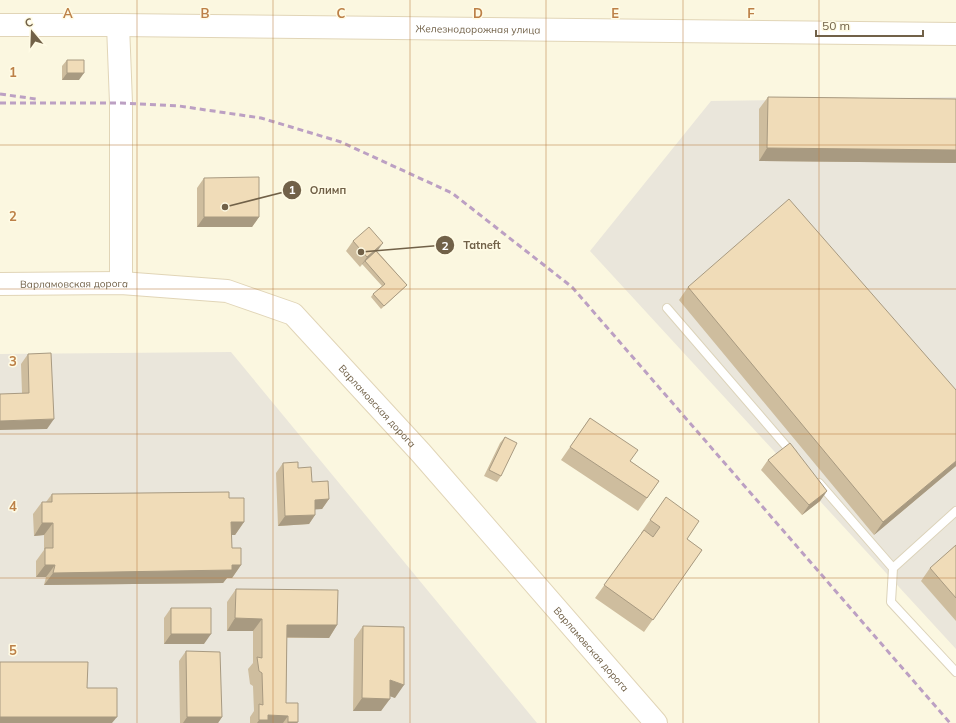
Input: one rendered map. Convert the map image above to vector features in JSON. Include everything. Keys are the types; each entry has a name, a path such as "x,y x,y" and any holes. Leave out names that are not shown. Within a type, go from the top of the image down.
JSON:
{"street":[{"name":"Железнодорожная улица","path":"0,25 956,34"},
{"path":"118,25 121,104 120,283"},
{"name":"Варламовская дорога","path":"0,284 120,283 227,291 293,314 421,453 656,723"}],"lane":[{"path":"667,308 800,462"},
{"path":"816,480 893,568"},
{"path":"956,511 893,568 891,602 956,672"}],"shaded area":[{"path":"956,97 956,649 590,251 711,101"},
{"path":"231,352 537,723 0,723 0,354"}],"building":[{"path":"67,60 84,60 84,73 67,73"},
{"path":"768,97 956,99 956,150 767,148"},
{"path":"259,177 259,217 204,217 204,178"},
{"path":"789,199 956,390 956,461 883,522 688,287"},
{"path":"369,227 383,243 367,257 353,241"},
{"path":"376,251 407,285 384,306 373,294 385,284 365,261"},
{"path":"51,353 54,419 0,421 0,394 29,393 28,354"},
{"path":"590,418 638,450 630,461 659,481 647,498 570,447"},
{"path":"505,437 517,443 501,476 489,470"},
{"path":"790,443 827,491 809,505 768,460"},
{"path":"298,462 298,468 311,467 312,482 328,481 329,499 315,500 315,515 285,516 283,463"},
{"path":"229,492 229,498 244,498 244,522 231,522 232,548 241,548 241,565 232,565 232,570 53,573 55,565 45,565 45,548 53,548 53,523 42,523 42,502 52,502 52,494"},
{"path":"666,497 699,521 687,539 702,550 653,620 604,585 644,530 653,537 660,527 650,520"},
{"path":"956,545 956,598 930,568"},
{"path":"236,589 338,590 337,625 287,625 286,703 298,703 298,722 288,722 288,716 268,715 268,720 259,720 259,704 263,705 262,673 259,671 257,657 262,658 262,619 235,618"},
{"path":"171,608 211,608 211,634 171,634"},
{"path":"363,626 404,627 404,685 390,680 390,699 362,698"},
{"path":"186,651 220,652 222,717 187,717"},
{"path":"0,662 88,662 87,688 117,688 117,717 0,717"}],"railway":[{"path":"0,94 36,99"},
{"path":"0,103 121,103 179,106 261,118 341,142 452,193 572,287 950,723"}],"place":[{"name":"Олимп","path":"225,207"},
{"name":"Tatneft","path":"361,252"}]}
